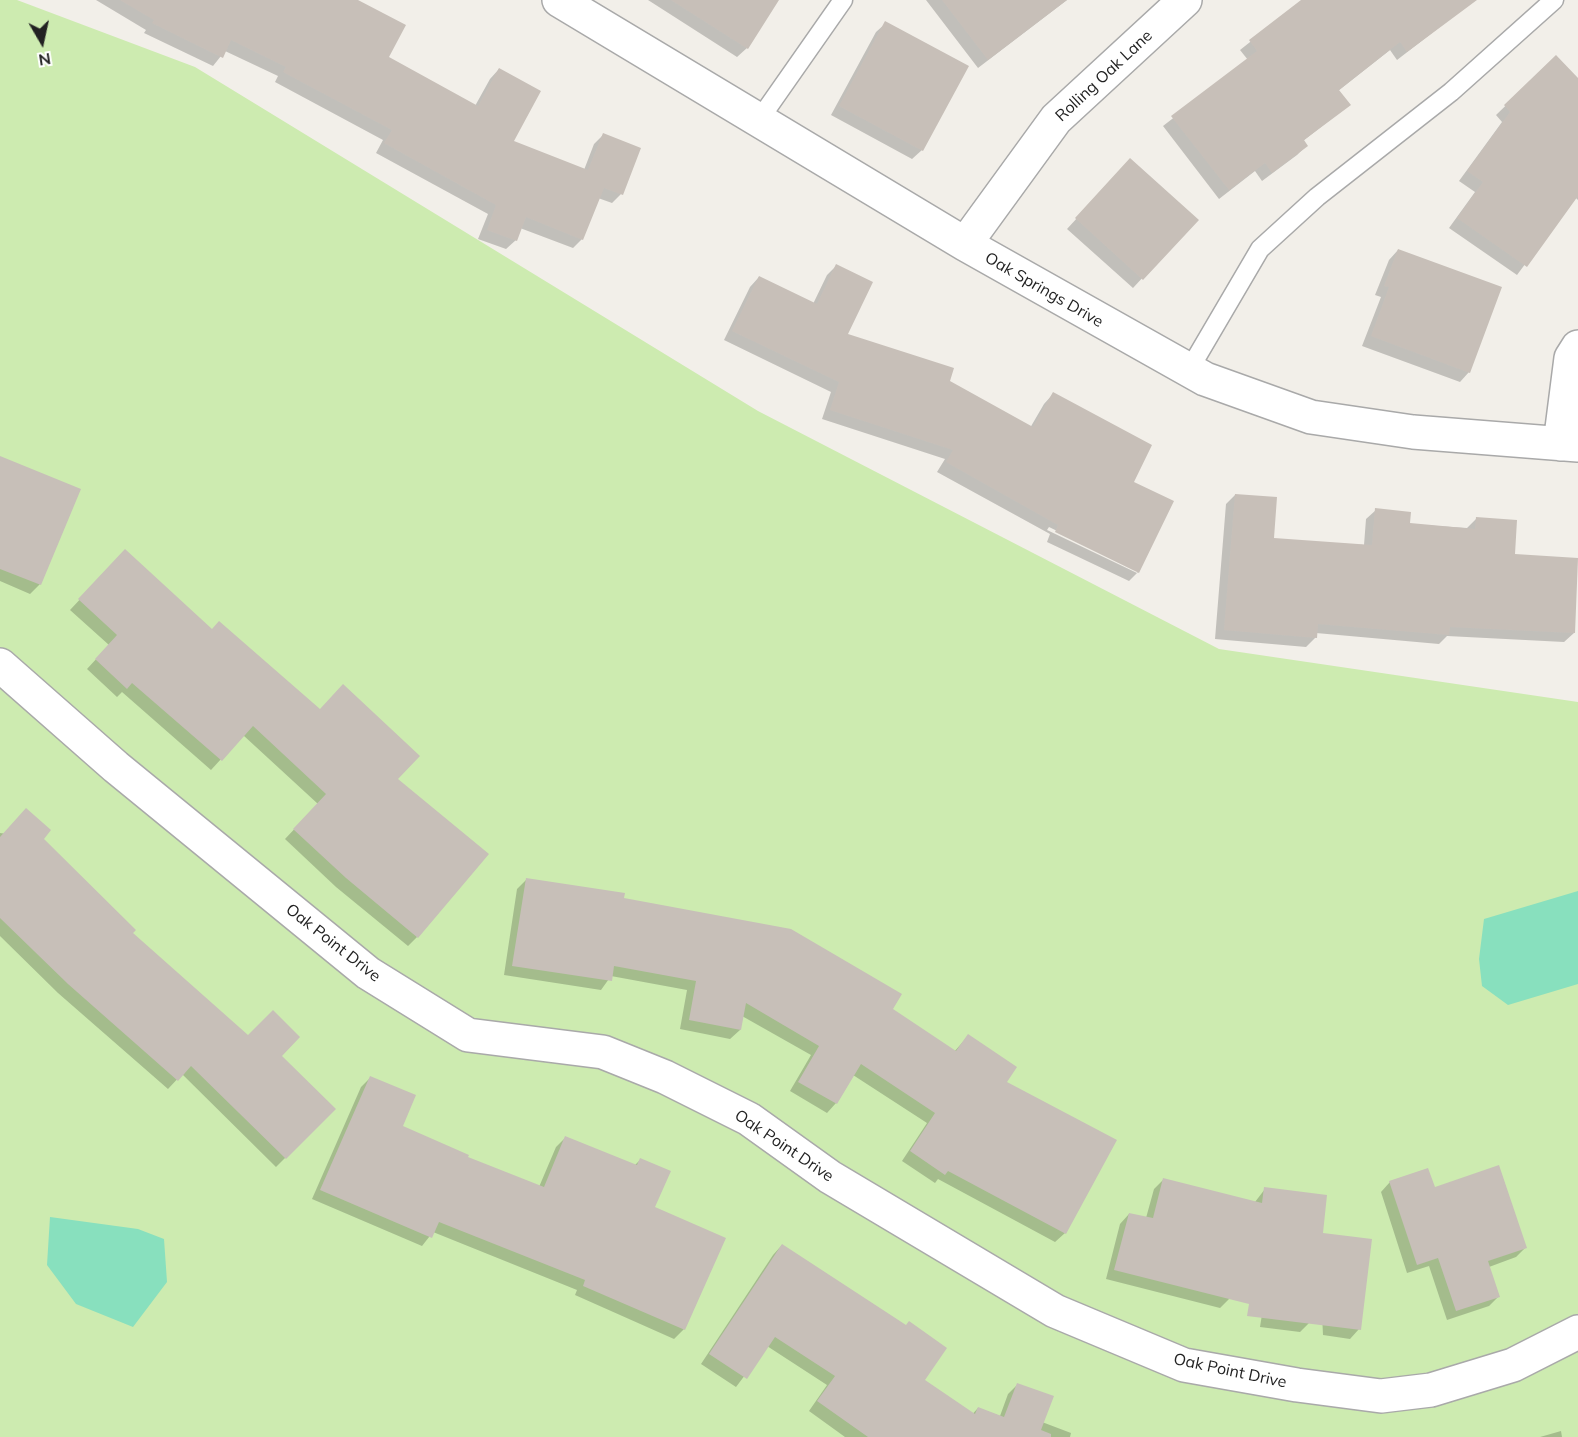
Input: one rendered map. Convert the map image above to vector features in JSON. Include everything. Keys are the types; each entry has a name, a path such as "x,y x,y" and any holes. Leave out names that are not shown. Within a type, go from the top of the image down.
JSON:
{"street":[{"name":"Oak Springs Drive","path":"560,0 965,244 1205,379 1311,417 1413,432 1569,444"},
{"name":"Rolling Oak Lane","path":"965,244 1056,119 1185,0"},
{"path":"1569,444 1571,358 1578,347"},
{"name":"Oak Point Drive","path":"0,665 116,767 368,973 468,1035 603,1052 665,1077 749,1119 830,1177 1055,1311 1184,1365 1297,1385 1381,1396 1431,1390 1513,1365 1578,1332"}],"lane":[{"path":"759,120 843,0"},
{"path":"1190,370 1260,249 1317,196 1451,92 1554,0"}],"green space":[{"path":"0,0 17,0 195,67 758,411 1219,649 1578,702 1578,1437 0,1437"},
{"path":"1578,891 1578,984 1508,1005 1482,986 1479,959 1484,919"},
{"path":"50,1217 138,1229 164,1239 167,1282 133,1327 76,1304 47,1265"}],"building":[{"path":"120,0 358,0 406,25 389,57 478,106 499,68 541,91 514,141 588,170 603,133 641,148 623,195 604,188 583,240 526,217 517,241 487,230 496,205 384,143 392,130 283,72 286,67 231,40 223,58 152,23 154,20"},
{"path":"671,0 779,0 748,49"},
{"path":"942,0 1067,0 988,60"},
{"path":"1301,0 1477,0 1407,52 1400,42 1339,90 1351,105 1304,140 1308,146 1272,173 1265,163 1229,190 1171,116 1257,51 1249,40"},
{"path":"885,21 969,66 923,151 839,106"},
{"path":"1556,55 1578,78 1578,196 1527,267 1457,218 1483,182 1467,171 1510,112 1504,105"},
{"path":"1130,158 1199,220 1143,280 1075,218"},
{"path":"1398,249 1502,287 1470,373 1371,336 1389,287 1384,286"},
{"path":"836,264 873,282 848,334 954,368 950,381 1033,427 1053,392 1152,445 1134,482 1174,501 1139,573 1055,532 1058,525 946,462 953,450 830,410 839,382 732,331 759,276 817,304"},
{"path":"0,456 81,489 41,585 0,569"},
{"path":"1235,494 1277,497 1274,538 1372,545 1375,508 1411,512 1410,523 1475,529 1476,517 1517,520 1515,554 1578,558 1575,633 1450,627 1449,635 1318,624 1317,638 1224,630"},
{"path":"125,549 212,629 219,621 320,709 343,684 420,756 398,779 489,854 418,938 346,878 293,829 326,794 253,726 222,761 132,683 127,689 95,659 117,635 78,599"},
{"path":"26,808 51,830 44,839 136,930 133,933 248,1035 273,1010 300,1037 282,1056 336,1109 286,1159 191,1066 178,1081 68,984 0,918 0,837"},
{"path":"526,878 625,893 624,898 791,929 902,994 893,1009 956,1051 968,1034 1017,1067 1007,1082 1117,1140 1066,1234 948,1171 945,1175 910,1151 935,1113 861,1064 837,1104 798,1082 819,1046 746,1003 741,1030 689,1020 696,981 614,966 612,981 512,966"},
{"path":"370,1076 416,1095 403,1126 469,1155 468,1157 544,1187 565,1136 637,1165 640,1158 671,1171 655,1207 726,1238 685,1330 583,1286 585,1280 439,1222 432,1238 320,1190"},
{"path":"1499,1165 1527,1248 1488,1261 1500,1297 1456,1311 1438,1258 1417,1265 1389,1181 1428,1168 1435,1187"},
{"path":"1163,1178 1262,1203 1264,1187 1327,1195 1323,1233 1372,1239 1361,1330 1247,1316 1249,1304 1114,1270 1129,1213 1153,1218"},
{"path":"782,1244 906,1325 909,1321 947,1348 925,1380 975,1414 978,1407 1004,1417 1017,1383 1054,1396 1041,1430 1051,1434 1051,1437 868,1437 817,1401 835,1376 775,1337 747,1379 709,1354"}]}
